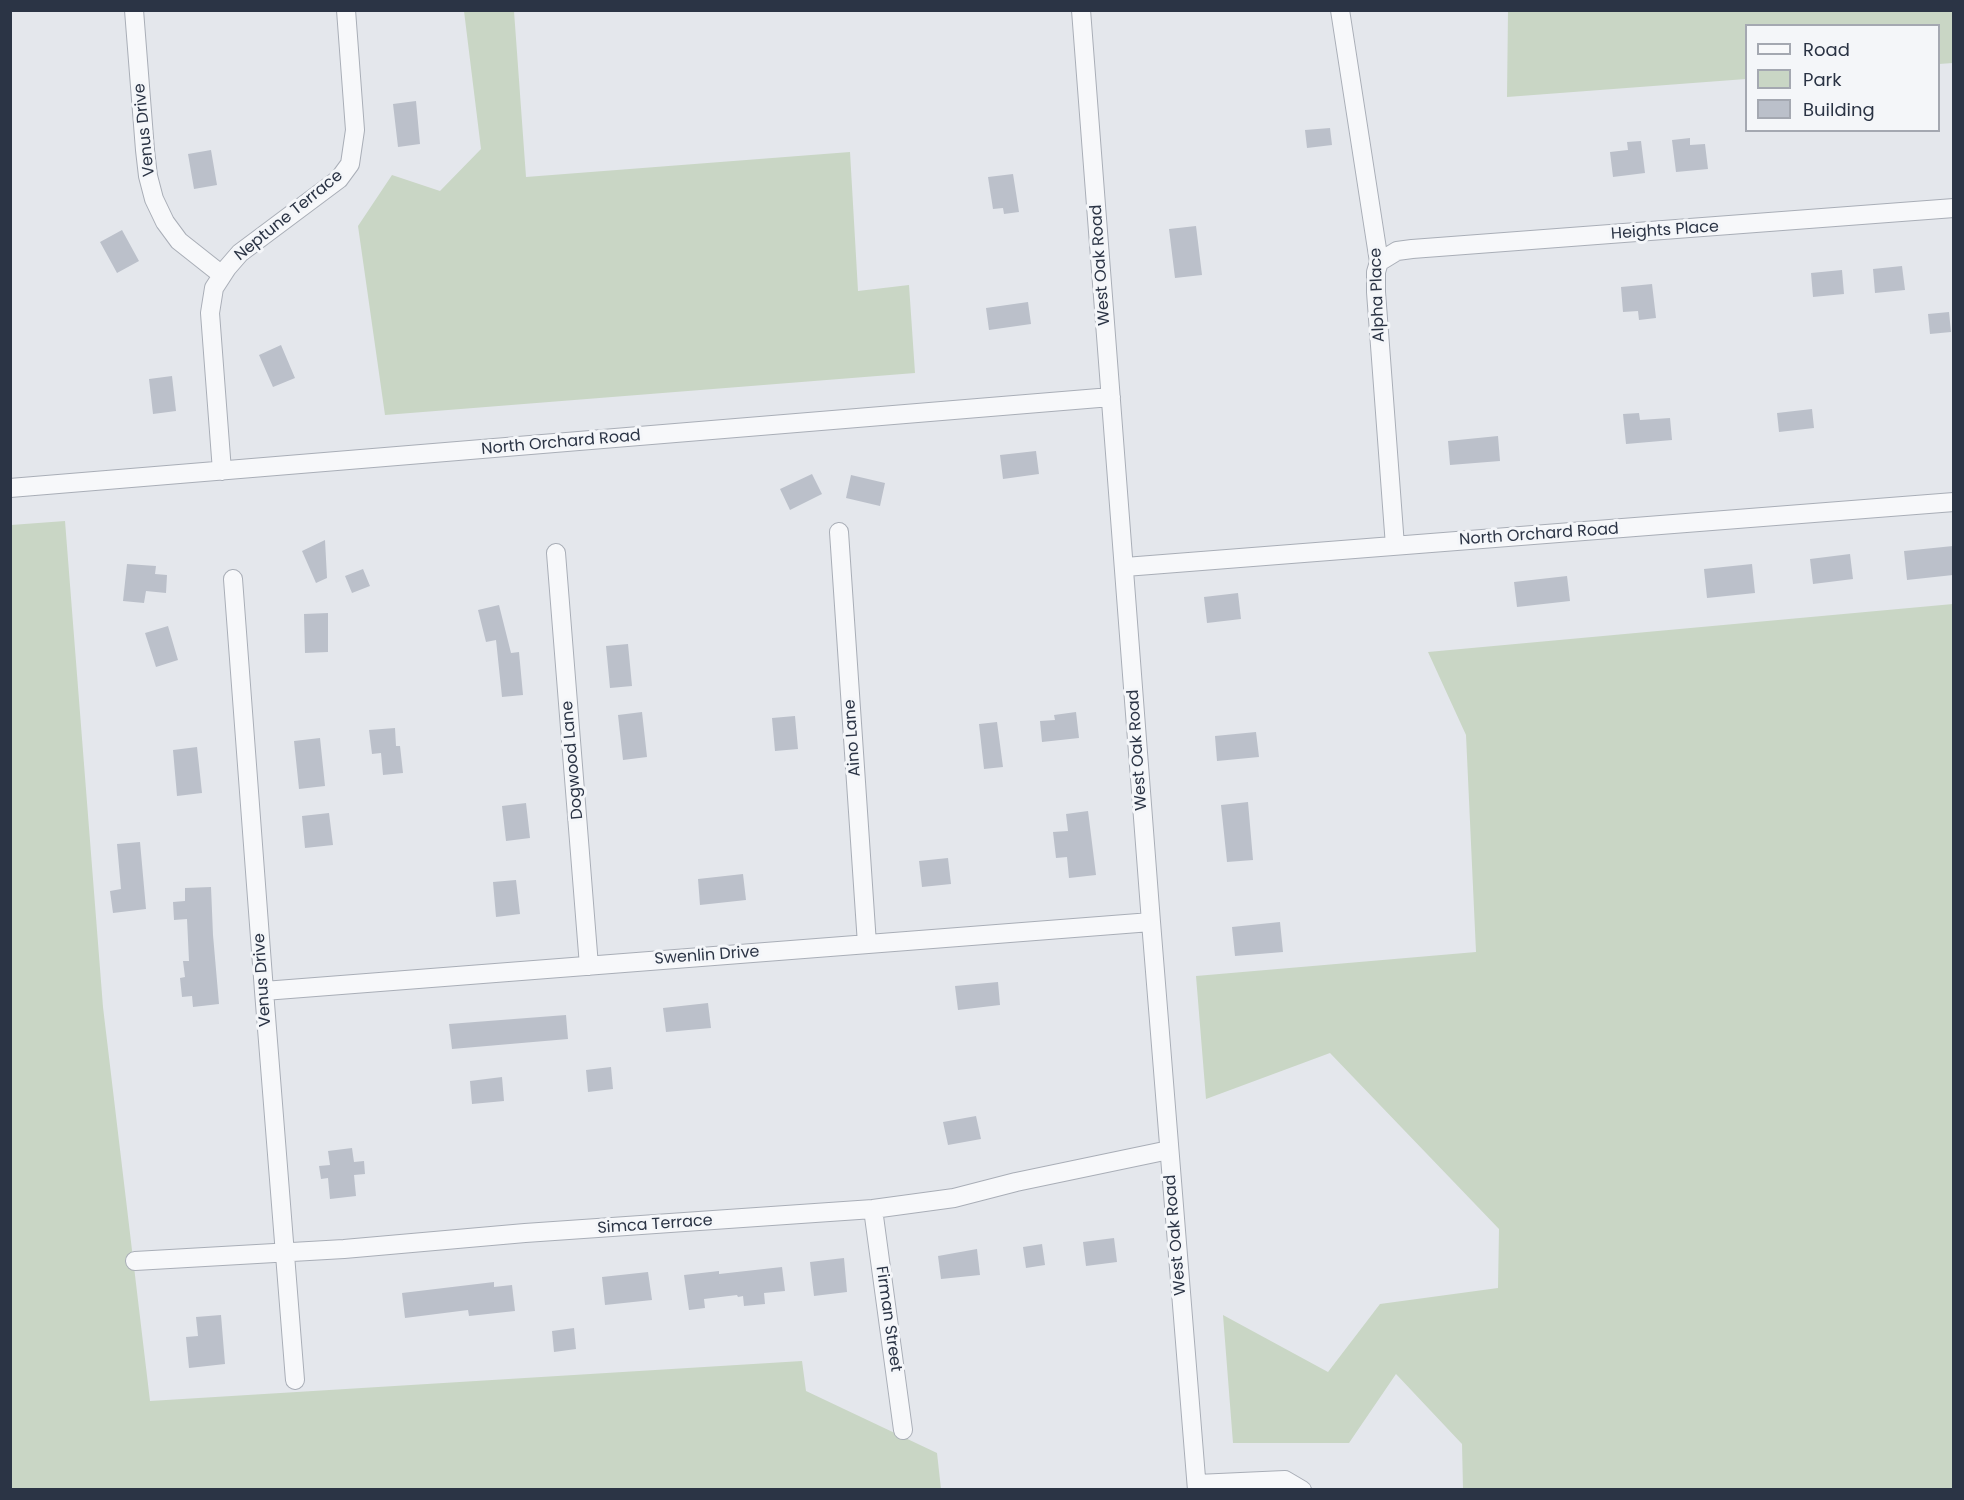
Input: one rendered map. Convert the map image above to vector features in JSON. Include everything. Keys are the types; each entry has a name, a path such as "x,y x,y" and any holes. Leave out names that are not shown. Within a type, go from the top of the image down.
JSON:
{"street":[{"name":"Venus Drive","path":"134,10 147,176 154,200 165,222 179,241 222,276"},
{"name":"Neptune Terrace","path":"222,276 240,253 339,179 350,164 355,130 345,10"},
{"name":"West Oak Road","path":"1081,10 1197,1487"},
{"name":"Alpha Place","path":"1340,10 1379,262 1376,272 1376,292 1395,546"},
{"name":"Heights Place","path":"1379,262 1397,251 1412,249 1953,208"},
{"path":"222,276 214,288 210,313 222,471"},
{"name":"North Orchard Road","path":"10,488 1111,397"},
{"name":"North Orchard Road","path":"1125,567 1953,502"},
{"name":"Aino Lane","path":"839,532 867,944"},
{"name":"Dogwood Lane","path":"556,554 589,966"},
{"name":"Venus Drive","path":"233,579 295,1380"},
{"name":"Swenlin Drive","path":"264,991 1151,922"},
{"name":"Simca Terrace","path":"135,1261 873,1209 954,1198 1169,1150"},
{"name":"Firman Street","path":"873,1209 903,1430"},
{"path":"1197,1487 1285,1480 1302,1490"}],"green space":[{"path":"464,11 514,11 526,177 850,152 858,291 909,285 915,373 385,415 358,226 392,175 440,191 481,149"},
{"path":"1508,11 1953,11 1953,63 1940,64 1940,24 1745,24 1745,79 1507,97"},
{"path":"65,521 103,1007 150,1401 802,1361 806,1391 937,1453 941,1489 11,1490 11,525"},
{"path":"1953,604 1953,1489 1463,1489 1462,1444 1396,1374 1349,1443 1233,1443 1223,1315 1328,1372 1380,1304 1498,1288 1499,1229 1330,1053 1206,1099 1196,976 1476,952 1466,735 1428,652"}],"building":[{"path":"416,101 420,144 398,147 393,104"},
{"path":"1330,128 1332,145 1307,148 1305,130"},
{"path":"1690,138 1690,145 1705,144 1708,169 1676,172 1672,140"},
{"path":"1641,141 1645,173 1613,177 1610,152 1628,150 1627,142"},
{"path":"211,150 217,185 194,189 188,154"},
{"path":"1013,174 1019,212 1004,214 1003,208 993,209 988,177"},
{"path":"1196,226 1202,275 1175,278 1169,229"},
{"path":"122,230 139,261 117,273 100,242"},
{"path":"1902,266 1905,290 1875,293 1873,269"},
{"path":"1842,270 1844,294 1813,297 1811,273"},
{"path":"1652,284 1656,318 1639,320 1638,311 1623,312 1621,287"},
{"path":"1028,302 1031,324 989,330 986,308"},
{"path":"1949,312 1951,332 1930,334 1928,314"},
{"path":"281,345 295,378 273,387 259,355"},
{"path":"172,376 176,411 153,414 149,379"},
{"path":"1812,409 1814,428 1779,432 1777,413"},
{"path":"1639,413 1640,420 1670,418 1672,440 1626,444 1623,414"},
{"path":"1498,436 1500,461 1450,465 1448,441"},
{"path":"1036,451 1039,474 1003,479 1000,455"},
{"path":"812,474 822,494 790,510 780,489"},
{"path":"851,475 885,483 880,506 846,498"},
{"path":"325,540 327,578 316,583 302,551"},
{"path":"1953,546 1953,575 1907,580 1904,551"},
{"path":"1850,554 1853,579 1813,584 1810,559"},
{"path":"127,564 156,566 155,574 167,575 166,593 146,591 144,603 123,601"},
{"path":"1752,564 1755,593 1707,598 1704,569"},
{"path":"363,569 370,586 352,593 345,576"},
{"path":"1567,576 1570,601 1517,607 1514,582"},
{"path":"1238,593 1241,619 1207,623 1204,597"},
{"path":"499,605 511,653 519,652 523,695 502,697 496,640 486,642 478,610"},
{"path":"328,613 328,652 305,653 304,614"},
{"path":"168,626 178,660 156,667 145,633"},
{"path":"628,644 632,686 610,688 606,646"},
{"path":"642,712 647,757 623,760 618,715"},
{"path":"1076,712 1079,738 1042,742 1040,721 1055,720 1054,715"},
{"path":"795,716 798,749 775,751 772,718"},
{"path":"997,722 1003,767 984,769 979,724"},
{"path":"395,728 396,746 400,746 403,773 383,775 381,753 372,754 369,730"},
{"path":"1256,732 1259,757 1217,761 1215,736"},
{"path":"320,738 325,786 299,789 294,741"},
{"path":"197,747 202,793 177,796 173,750"},
{"path":"1248,802 1253,860 1227,862 1221,805"},
{"path":"526,803 530,838 506,841 502,806"},
{"path":"1088,811 1096,875 1069,878 1067,857 1056,858 1053,832 1068,831 1066,814"},
{"path":"329,813 333,845 305,848 302,816"},
{"path":"140,842 146,909 113,913 110,891 121,889 117,844"},
{"path":"948,858 951,884 922,887 919,861"},
{"path":"743,874 746,900 700,905 698,879"},
{"path":"516,880 520,914 496,917 493,882"},
{"path":"211,887 219,1004 193,1007 192,996 182,997 180,978 185,977 183,961 189,961 187,919 174,920 173,902 185,901 185,888"},
{"path":"1280,922 1283,952 1235,956 1232,927"},
{"path":"998,982 1000,1005 958,1010 955,986"},
{"path":"708,1003 711,1028 666,1032 663,1008"},
{"path":"566,1015 568,1039 452,1049 449,1024"},
{"path":"611,1067 613,1089 588,1092 586,1070"},
{"path":"502,1077 504,1101 472,1104 470,1081"},
{"path":"976,1116 981,1139 948,1145 943,1122"},
{"path":"352,1148 354,1162 364,1161 365,1174 354,1175 356,1196 330,1199 328,1178 321,1179 319,1166 330,1165 328,1151"},
{"path":"1114,1238 1117,1262 1086,1266 1083,1242"},
{"path":"1042,1244 1045,1265 1026,1268 1023,1247"},
{"path":"977,1249 980,1275 941,1279 938,1256"},
{"path":"844,1258 847,1292 814,1296 810,1262"},
{"path":"782,1267 785,1291 764,1293 765,1304 744,1306 743,1296 738,1297 737,1295 704,1299 705,1308 689,1310 684,1275 719,1271 719,1274"},
{"path":"648,1272 652,1300 605,1305 602,1277"},
{"path":"494,1282 494,1287 512,1285 515,1311 469,1316 468,1310 405,1318 402,1293"},
{"path":"221,1315 225,1364 189,1368 186,1337 198,1336 196,1317"},
{"path":"574,1328 576,1349 554,1352 552,1331"}]}
